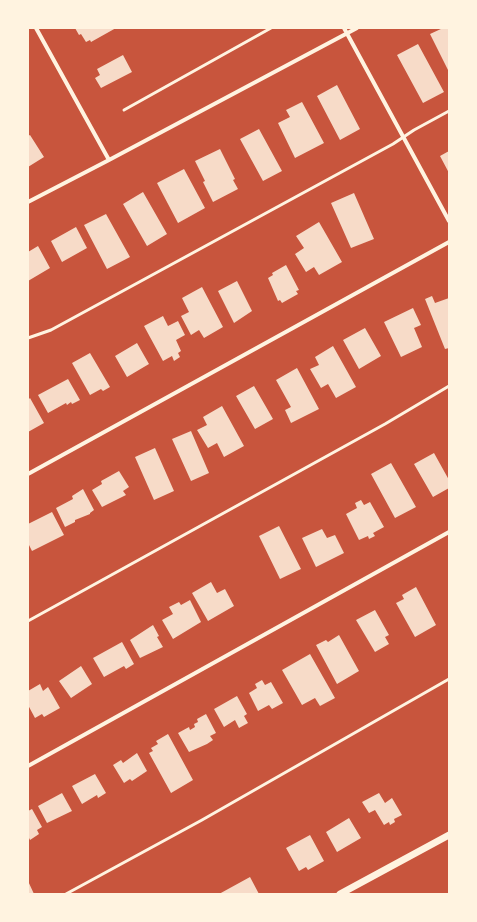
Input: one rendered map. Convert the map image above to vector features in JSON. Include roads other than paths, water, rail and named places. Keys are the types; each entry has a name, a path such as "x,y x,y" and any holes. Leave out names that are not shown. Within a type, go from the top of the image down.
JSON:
{"street":[{"path":"36,28 109,160"},
{"path":"344,28 449,221"},
{"path":"28,202 357,28"},
{"path":"28,474 449,242"},
{"path":"28,766 449,532"},
{"path":"340,894 449,835"}],"lane":[{"path":"124,110 271,28"},
{"path":"28,338 51,330 386,148 449,111"},
{"path":"28,621 385,424 449,386"},
{"path":"66,894 202,820 449,679"}]}
